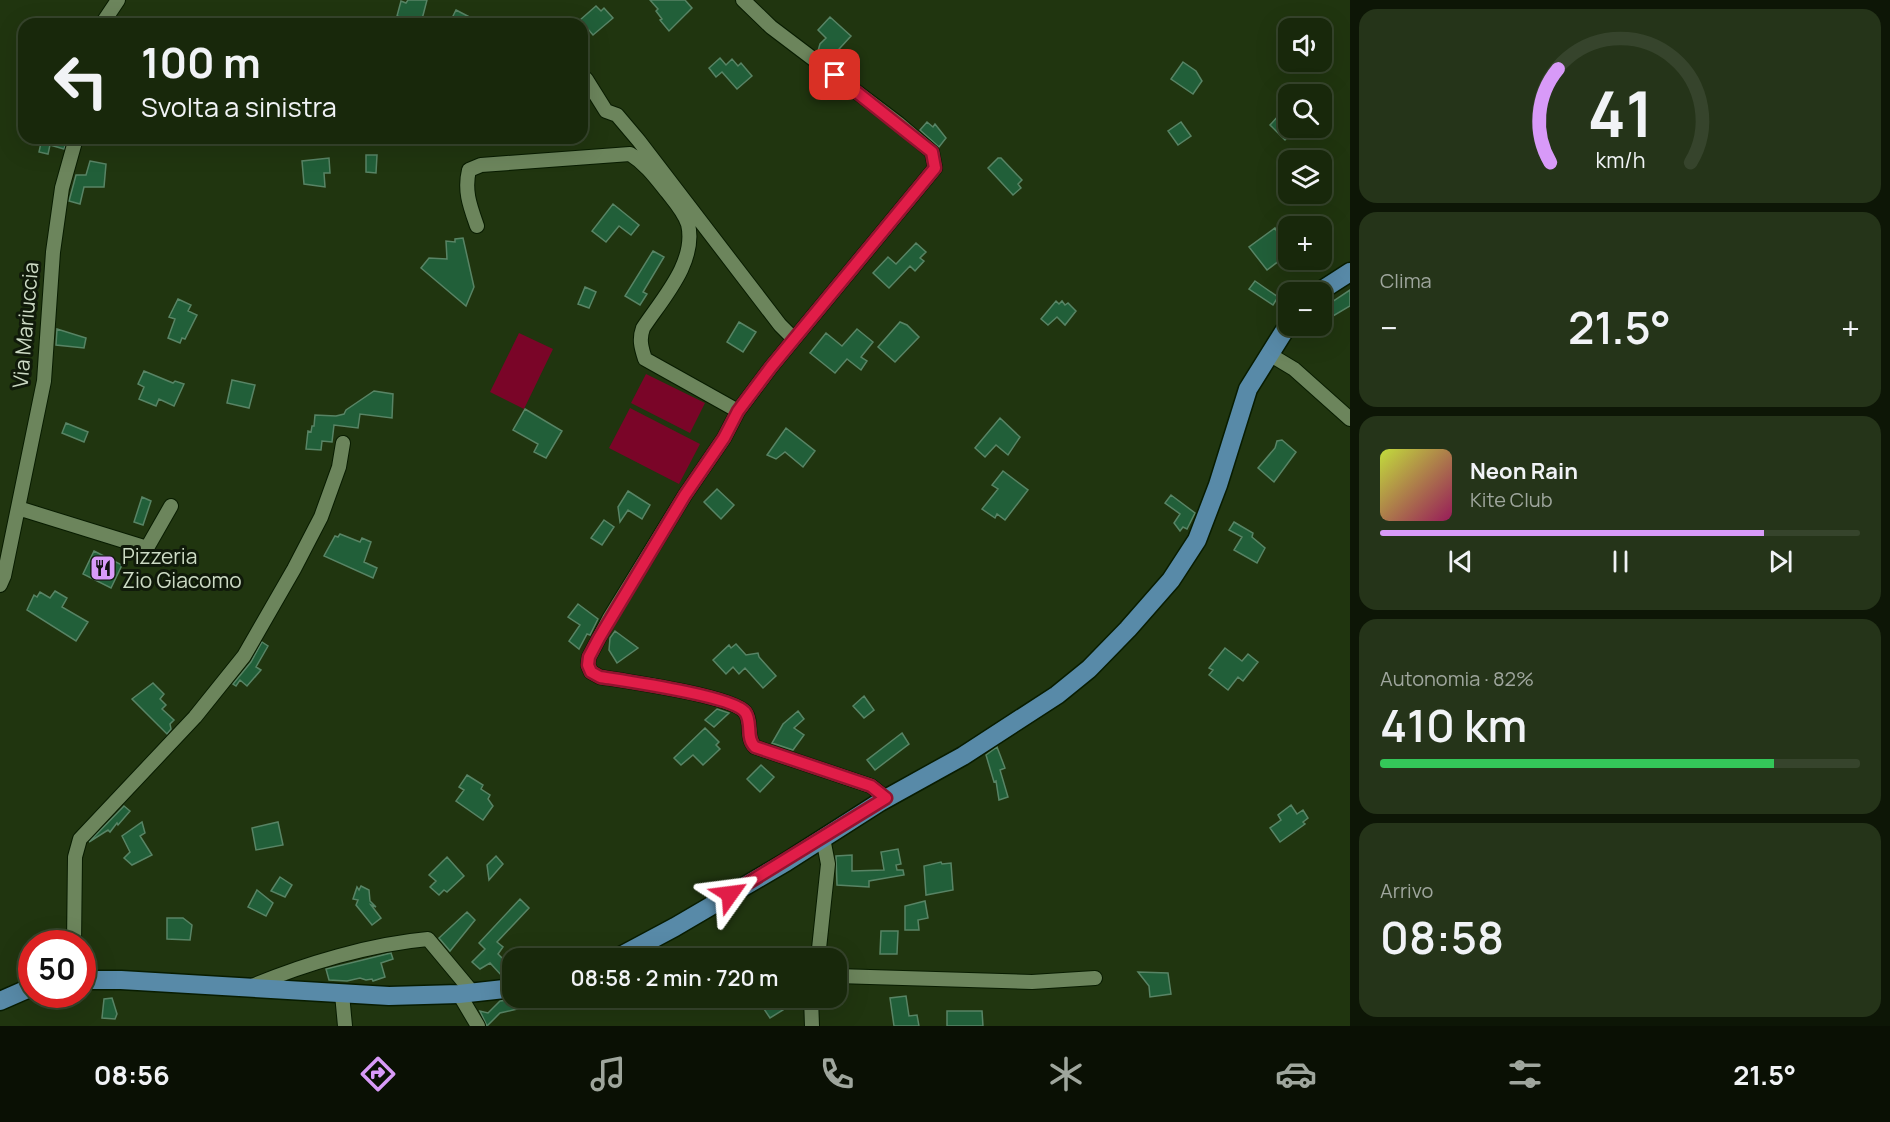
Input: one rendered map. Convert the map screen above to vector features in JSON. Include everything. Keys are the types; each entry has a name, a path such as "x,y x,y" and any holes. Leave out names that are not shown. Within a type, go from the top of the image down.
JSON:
{"main road":[{"path":"1332,284 1350,272"},
{"path":"636,948 675,927 886,798 963,756 1057,696 1089,669 1171,580 1197,540 1218,485 1248,389 1281,336"},
{"path":"96,980 389,996 466,994 502,989"},
{"path":"0,1001 18,993"}],"street":[{"path":"106,18 118,0"},
{"path":"743,0 771,27 899,124 932,152 935,168 794,339 738,411 724,438 685,495 609,619 589,657 588,665 591,672 600,677 689,693 738,706 745,711 749,736 755,747 871,786 886,798"},
{"path":"588,82 606,111 617,115 639,141 780,325 794,339"},
{"name":"Via Mariuccia","path":"0,585 4,576 44,381 52,252 62,188 74,144"},
{"path":"477,226 467,200 467,180 469,170 481,165 630,154 644,163 683,213 688,226 689,245 686,261 643,328 640,337 641,349 645,359 738,411"},
{"path":"1269,354 1294,369 1350,419"},
{"path":"74,930 75,857 80,839 188,725 244,656 321,517 339,467 343,443"},
{"path":"18,508 147,549 171,506"},
{"path":"819,948 828,864 823,838"},
{"path":"247,988 335,958 386,945 428,939 466,994 478,1026"},
{"path":"847,976 1032,982 1095,978"},
{"path":"342,994 345,1026"},
{"path":"811,1008 812,1026"}],"shaded area":[{"path":"519,333 553,349 524,409 490,392"},
{"path":"646,374 705,403 690,433 631,403"},
{"path":"630,408 700,444 679,484 609,448"}],"building":[{"path":"408,0 427,0 422,18 397,16 401,1 406,3"},
{"path":"650,0 685,0 692,8 669,31 660,20 662,19 656,11 658,9"},
{"path":"596,6 601,11 604,8 613,18 593,35 588,29 588,18 582,18"},
{"path":"456,10 471,18 452,18"},
{"path":"830,17 851,36 829,60 818,51 820,44 826,38 818,30"},
{"path":"720,58 726,65 732,59 738,66 741,63 752,76 737,89 722,72 716,77 709,68"},
{"path":"1183,62 1196,71 1202,81 1193,94 1171,79"},
{"path":"1278,116 1278,133 1270,125"},
{"path":"927,122 933,127 935,124 946,138 939,147 920,130"},
{"path":"1181,122 1191,136 1178,145 1168,131"},
{"path":"41,144 65,144 64,149 50,145 48,154 39,152"},
{"path":"366,155 377,155 376,173 366,172"},
{"path":"329,158 330,173 324,173 325,187 304,184 302,161"},
{"path":"998,158 1001,158 1022,180 1018,184 1021,188 1013,195 988,168"},
{"path":"90,161 106,164 104,187 84,187 80,204 69,201 76,175 86,175"},
{"path":"613,204 639,225 631,235 619,226 606,242 592,231"},
{"path":"1275,228 1278,234 1278,262 1267,270 1249,247"},
{"path":"463,238 474,287 466,306 421,268 429,258 447,259 446,241 455,242 455,239"},
{"path":"916,243 926,252 920,258 924,261 915,271 910,266 889,288 873,273 888,257 896,264"},
{"path":"653,251 664,257 643,292 647,294 640,305 625,296"},
{"path":"1255,281 1278,297 1273,305 1249,289"},
{"path":"585,287 596,292 589,308 578,304"},
{"path":"1350,290 1350,306 1333,316 1332,302"},
{"path":"178,299 191,305 188,311 197,315 185,339 182,338 180,343 168,338 175,319 169,317"},
{"path":"1056,301 1059,304 1062,301 1065,305 1068,303 1076,311 1065,325 1057,317 1048,325 1041,319"},
{"path":"739,322 756,332 743,352 727,342"},
{"path":"900,322 907,325 919,337 895,362 878,347"},
{"path":"57,329 86,338 84,348 56,345"},
{"path":"857,329 873,342 861,357 867,361 861,370 847,359 835,373 810,353 826,333 842,346"},
{"path":"144,371 173,383 175,381 184,384 174,406 159,399 156,406 139,399 144,387 138,384"},
{"path":"232,380 255,385 249,408 227,403"},
{"path":"374,391 393,394 392,418 360,414 358,428 334,425 332,442 322,441 321,450 306,449 308,431 311,432 314,426 315,415 344,414 346,410"},
{"path":"525,409 562,431 546,458 534,452 538,444 513,430"},
{"path":"1000,418 1020,437 1008,455 996,445 985,457 975,448"},
{"path":"66,423 88,432 84,442 62,433"},
{"path":"786,428 815,451 803,467 785,452 776,459 767,455"},
{"path":"1282,440 1296,452 1274,482 1258,468 1275,448 1277,441"},
{"path":"1003,471 1028,490 1005,520 997,514 995,518 982,509 998,489 992,485"},
{"path":"717,489 734,505 721,519 704,502"},
{"path":"628,491 650,505 642,519 628,510 620,522 618,507"},
{"path":"1171,495 1195,513 1187,529 1183,527 1180,531 1174,523 1180,514 1165,503"},
{"path":"142,497 151,501 143,525 134,522"},
{"path":"604,520 614,527 602,545 591,538"},
{"path":"1234,522 1253,533 1252,537 1265,548 1257,563 1234,550 1242,537 1229,530"},
{"path":"340,534 360,542 362,538 371,542 364,562 377,568 373,578 324,556 335,536 338,537"},
{"path":"94,551 122,565 111,588 83,574"},
{"path":"55,591 67,598 62,607 88,622 76,641 27,610 34,595 37,597 40,592 50,598"},
{"path":"578,604 598,619 590,635 587,634 579,649 569,641 580,625 568,617"},
{"path":"615,631 638,648 617,663 609,650 610,638"},
{"path":"262,642 268,646 256,667 261,670 247,686 240,680 236,686 233,684 251,662"},
{"path":"736,644 746,655 758,653 776,676 763,688 745,668 739,674 733,667 726,674 713,660 729,645 731,648"},
{"path":"1225,648 1242,661 1248,654 1258,662 1243,681 1238,677 1228,690 1209,675 1213,670 1209,668"},
{"path":"153,683 164,694 160,699 166,705 162,709 174,720 167,734 132,699"},
{"path":"864,696 874,710 864,718 853,706"},
{"path":"717,709 729,713 714,727 705,720"},
{"path":"798,711 804,719 794,728 804,735 793,750 772,743 783,724"},
{"path":"705,728 719,742 716,745 720,749 703,765 693,755 681,765 674,758"},
{"path":"902,733 909,744 875,770 867,760"},
{"path":"997,747 1005,768 1000,770 1008,797 999,800 996,781 994,782 986,755"},
{"path":"761,765 774,777 760,792 747,779"},
{"path":"467,775 483,785 481,789 490,795 488,799 493,806 483,820 456,801 464,790 459,787"},
{"path":"1291,805 1297,814 1303,810 1308,818 1303,822 1305,824 1280,842 1270,828 1281,820 1278,815"},
{"path":"124,806 130,811 118,825 117,823 110,832 108,830 89,842"},
{"path":"142,822 145,833 140,836 152,855 132,865 124,858 130,852 122,836"},
{"path":"278,822 283,845 256,850 252,828"},
{"path":"898,849 901,864 896,865 897,870 903,870 904,875 869,881 869,887 837,885 836,856 852,855 852,871 884,870 881,852"},
{"path":"496,856 503,864 489,880 487,865"},
{"path":"447,857 464,876 447,892 444,890 439,895 430,887 436,881 429,875"},
{"path":"941,862 942,864 951,863 953,890 926,895 924,866"},
{"path":"280,877 292,885 285,897 271,891"},
{"path":"361,886 369,890 370,901 376,907 371,905 381,918 372,925 356,905 358,900 353,899 357,887 359,890"},
{"path":"257,890 273,903 266,916 248,907"},
{"path":"520,899 529,908 497,942 503,947 498,954 502,958 502,976 490,963 480,969 472,962 485,949 479,943"},
{"path":"925,901 928,918 918,920 919,930 905,930 905,906"},
{"path":"467,912 475,920 450,951 439,938"},
{"path":"167,918 183,918 192,925 190,940 167,939"},
{"path":"881,931 898,931 897,954 880,954"},
{"path":"391,953 393,959 381,963 385,977 373,981 360,978 347,981 329,980 326,969"},
{"path":"1138,972 1168,973 1171,994 1150,997 1149,986"},
{"path":"906,996 909,1016 917,1015 919,1026 894,1026 890,998"},
{"path":"112,998 117,1014 115,1019 102,1018 104,999"},
{"path":"502,1001 502,1008 522,1008 500,1013 487,1026 480,1011 488,1013"},
{"path":"766,1008 786,1008 770,1018 764,1009"},
{"path":"947,1011 982,1011 983,1026 947,1026"}],"place":[{"name":"Pizzeria Zio Giacomo","path":"103,568"}],"route":[{"path":"730,894 786,862 886,798 871,786 755,747 750,742 745,711 738,706 689,693 600,677 591,672 588,665 589,657 609,619 685,495 724,438 738,411 771,367 935,168 932,152 835,75"}]}
